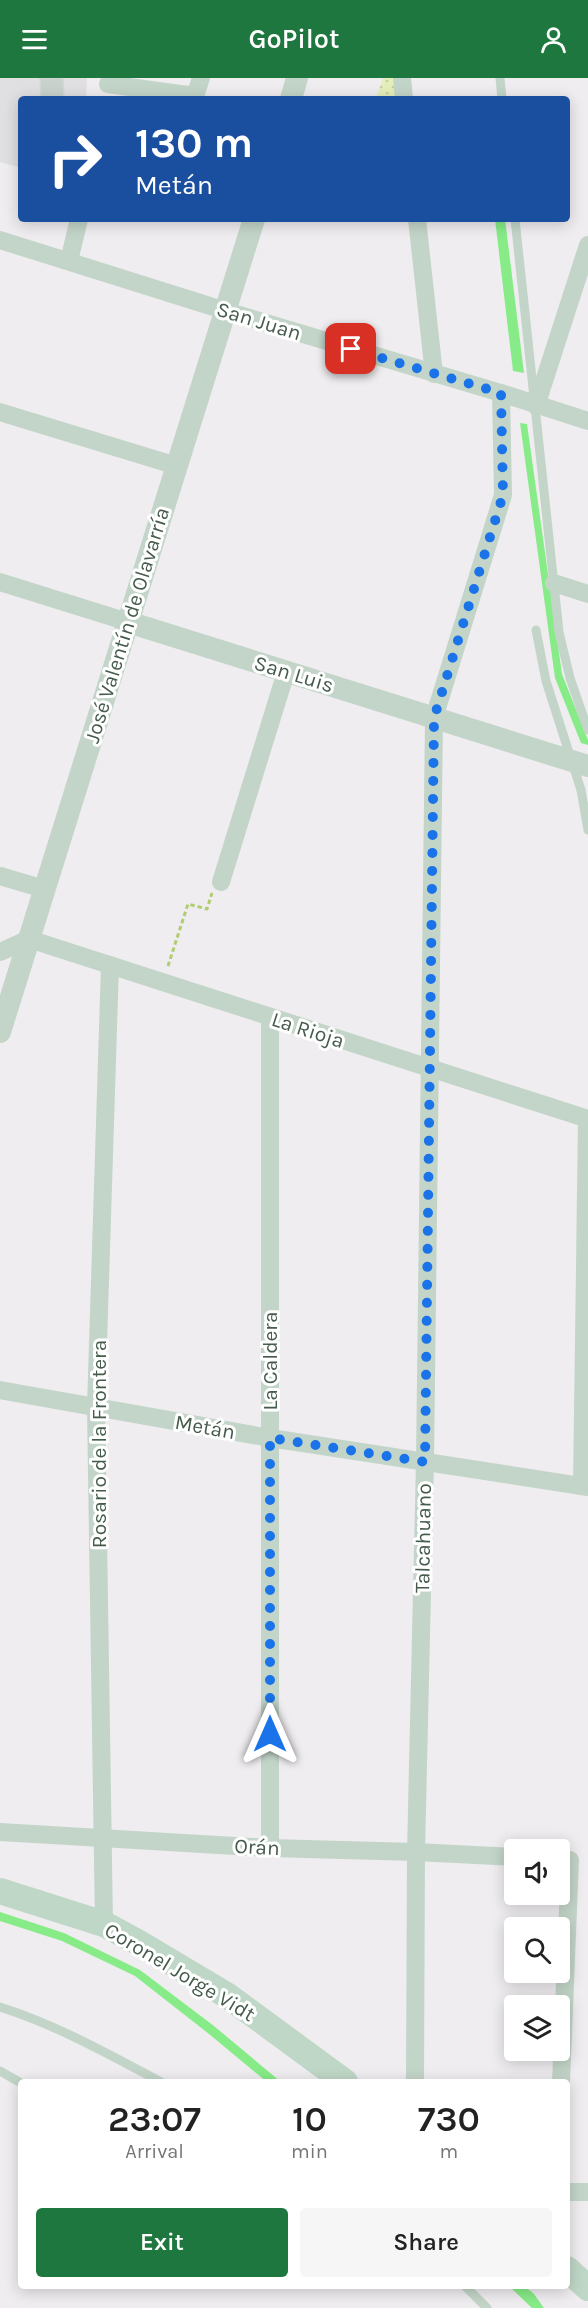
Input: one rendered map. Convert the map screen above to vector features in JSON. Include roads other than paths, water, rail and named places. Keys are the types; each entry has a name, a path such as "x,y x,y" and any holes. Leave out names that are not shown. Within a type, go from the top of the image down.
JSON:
{"main road":[{"name":"Coronel Jorge Vidt","path":"0,1891 104,1924 228,1996 341,2079"},
{"path":"570,2272 588,2288"}],"street":[{"path":"196,96 201,78"},
{"path":"292,96 297,78"},
{"path":"402,78 404,96"},
{"path":"107,87 179,96"},
{"path":"69,261 78,222"},
{"name":"José Valentín de Olavarría","path":"0,1032 253,222"},
{"path":"417,222 434,374"},
{"name":"San Juan","path":"0,240 226,311 501,393 588,422"},
{"path":"536,406 588,246"},
{"name":"Talcahuano","path":"415,2079 416,1852 425,1462 434,718 503,495 501,393"},
{"path":"0,412 177,466"},
{"name":"San Luis","path":"0,582 581,764"},
{"path":"554,583 588,594"},
{"path":"221,882 286,672"},
{"path":"0,876 44,889"},
{"path":"0,952 29,939"},
{"name":"La Rioja","path":"29,939 587,1119"},
{"name":"Rosario de la Frontera","path":"104,1924 96,1407 110,965"},
{"name":"La Caldera","path":"270,1017 270,1848"},
{"path":"585,1487 587,1119"},
{"name":"Metán","path":"0,1390 270,1438 585,1487"},
{"name":"Orán","path":"0,1832 270,1848 504,1856"},
{"path":"561,2079 572,1860"},
{"path":"570,2192 588,2192"}],"lane":[{"path":"500,78 502,96"},
{"path":"515,222 559,632 570,678 588,730"},
{"path":"536,630 546,681 581,764 581,790 588,830"},
{"path":"0,2007 67,2032 155,2079"},
{"path":"0,2071 18,2081"},
{"path":"468,2289 488,2308"}]}
